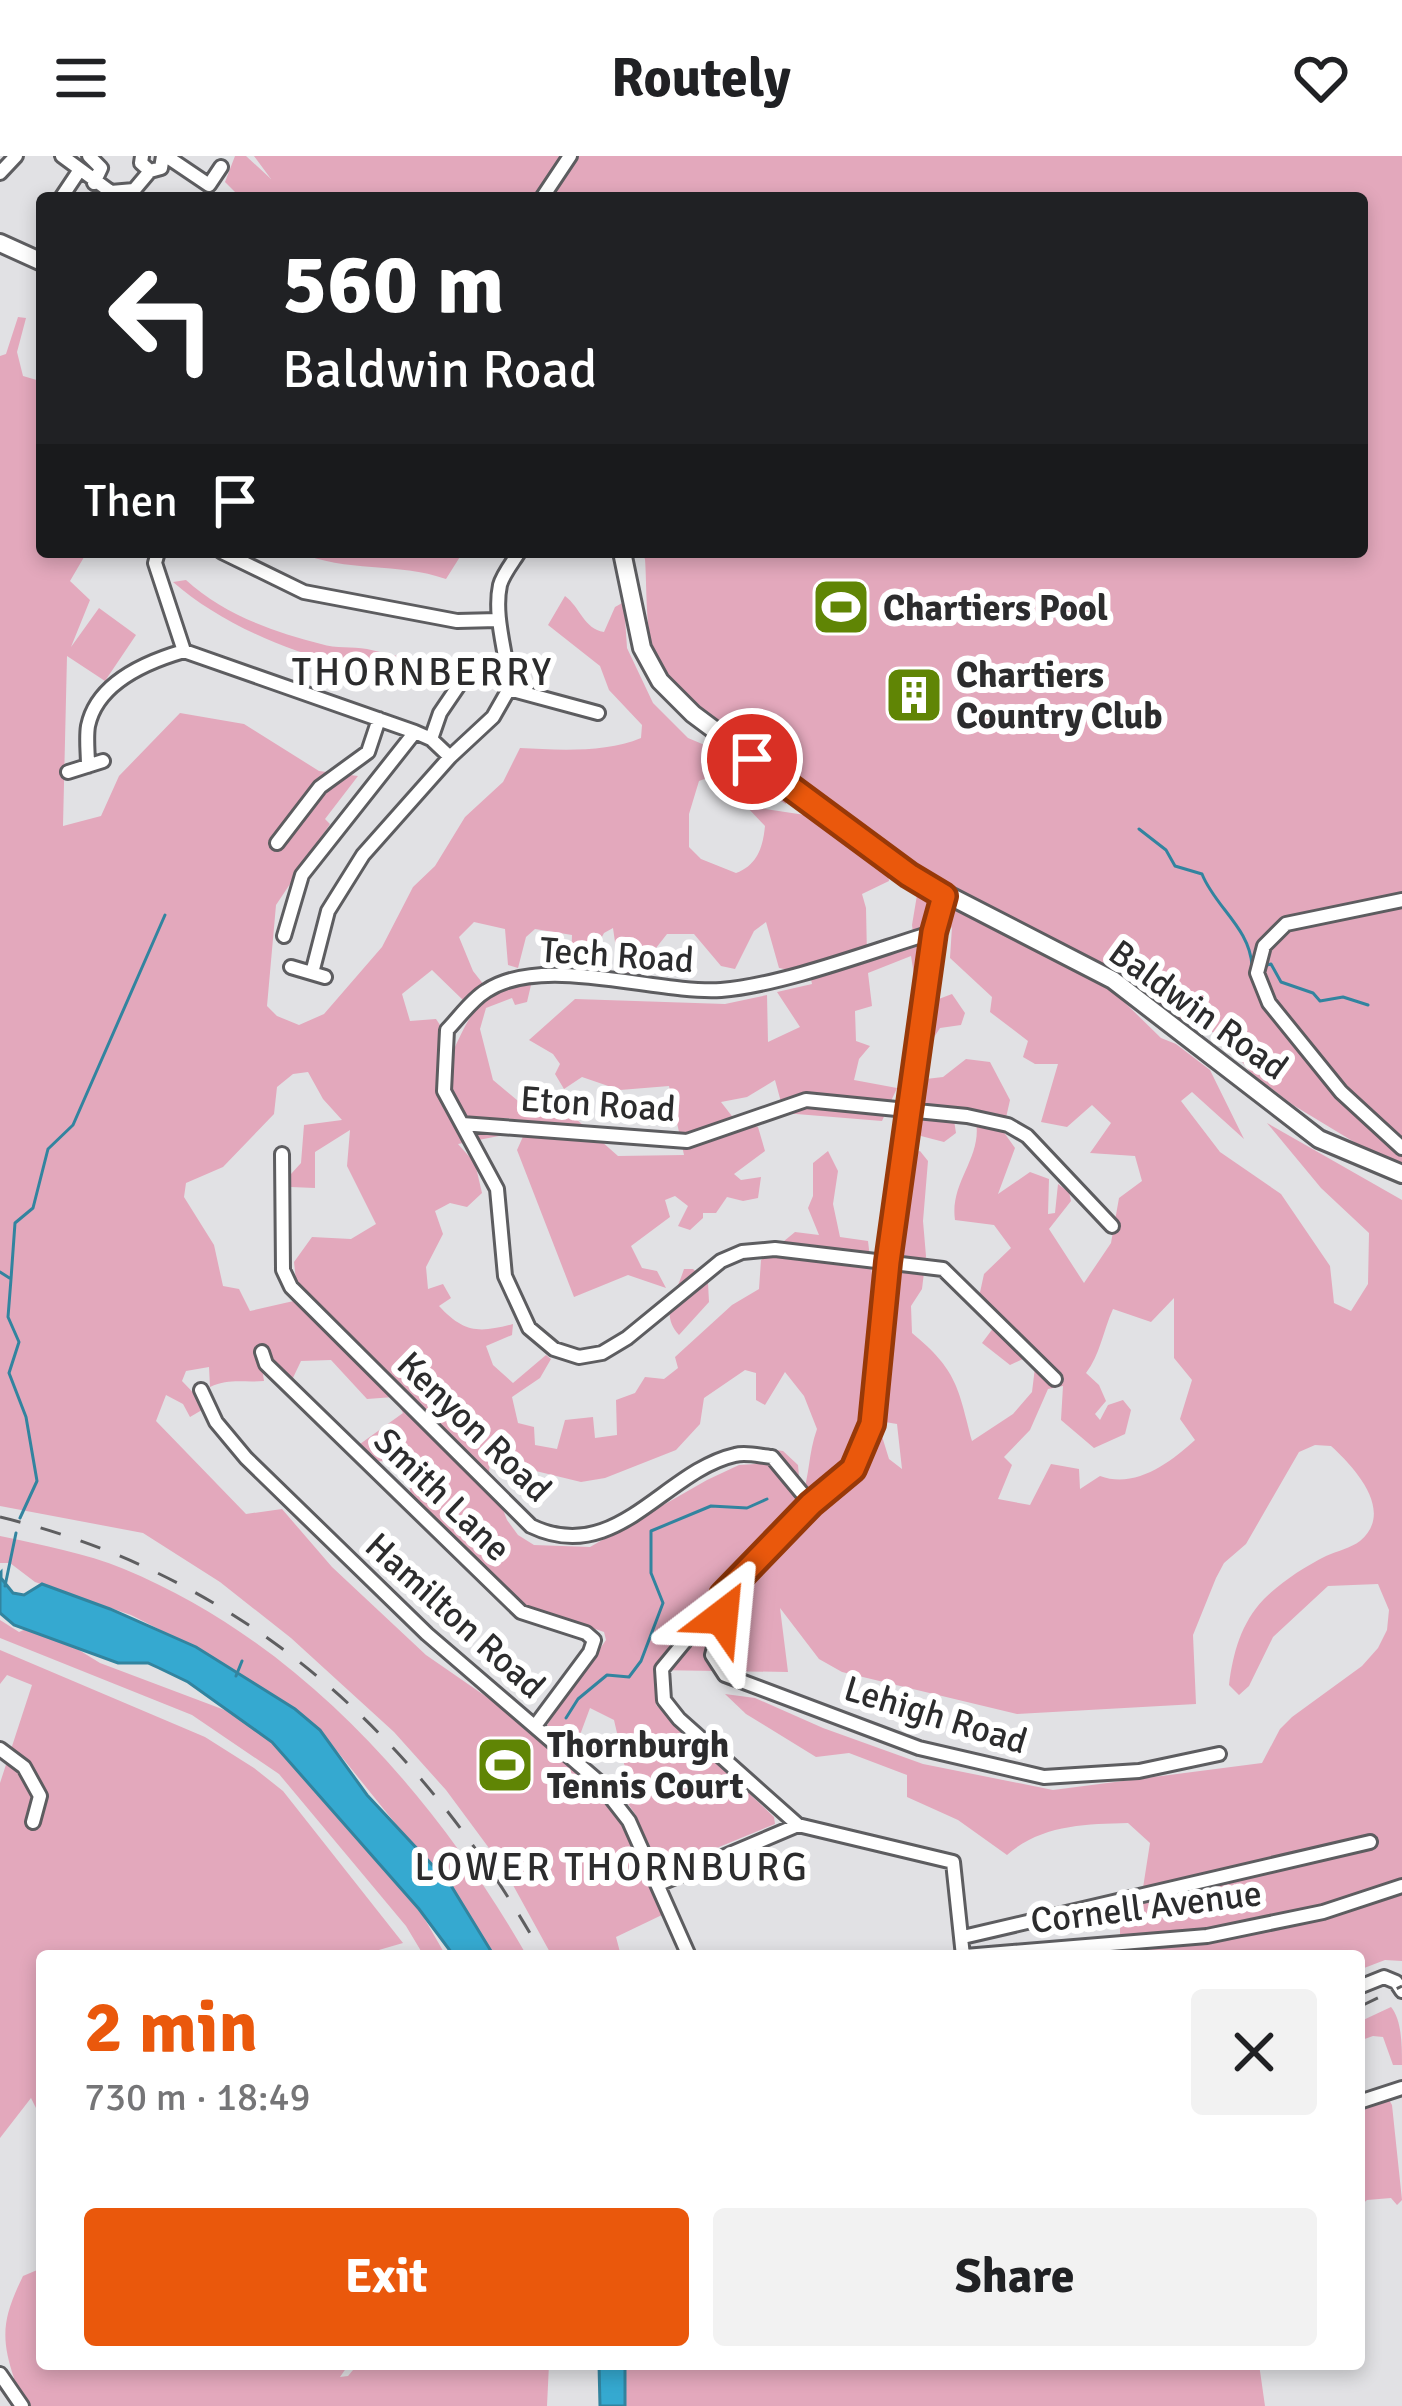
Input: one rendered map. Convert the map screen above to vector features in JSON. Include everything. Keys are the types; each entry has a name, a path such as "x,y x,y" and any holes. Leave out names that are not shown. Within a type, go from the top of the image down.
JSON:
{"street":[{"path":"0,173 16,156"},
{"path":"62,156 111,192"},
{"path":"89,156 101,168 94,183"},
{"path":"142,156 141,164 150,171"},
{"path":"130,192 150,171 160,169 165,156 208,185 221,167"},
{"path":"546,192 570,156"},
{"path":"65,192 79,171"},
{"path":"0,243 36,259"},
{"path":"156,558 184,652"},
{"path":"234,558 304,592 457,621 498,620"},
{"path":"291,967 318,975 328,911 364,855 493,717 509,689 508,654 498,620 500,582 515,558"},
{"name":"Baldwin Road","path":"623,558 642,648 674,698 909,875 1114,980 1319,1139 1402,1174"},
{"path":"88,766 88,727 98,700 136,668 184,652 415,732 431,739 450,758"},
{"path":"431,739 440,713 459,685"},
{"path":"509,689 598,713"},
{"path":"277,843 320,787 368,752 380,719"},
{"path":"284,936 302,875 415,732"},
{"path":"68,772 103,761"},
{"path":"944,896 934,932 888,1262 872,1424 853,1469 811,1504 723,1595 662,1669 664,1700 679,1719 798,1825 953,1862 964,1950"},
{"path":"1402,900 1286,924 1264,946 1257,973 1269,1003 1341,1092 1402,1148"},
{"name":"Tech Road","path":"934,932 723,990 662,988 551,974 518,979 486,991 447,1030 444,1090 497,1190 505,1276 529,1328 554,1349 579,1358 602,1353 721,1261 742,1252 775,1250 943,1270 1055,1379"},
{"name":"Eton Road","path":"462,1124 687,1141 806,1100 1008,1124 1027,1136 1112,1226"},
{"name":"Kenyon Road","path":"282,1154 283,1270 291,1287 531,1526 565,1538 612,1528 717,1462 739,1454 772,1457 811,1504"},
{"name":"Smith Lane","path":"262,1352 266,1364 520,1612 594,1640 535,1726"},
{"name":"Hamilton Road","path":"201,1390 216,1422 246,1458 427,1634 598,1781 629,1821 686,1950"},
{"name":"Lehigh Road","path":"723,1595 724,1610 712,1655 725,1676 919,1748 1044,1777 1139,1771 1219,1754"},
{"path":"0,1749 24,1767 40,1796 33,1822"},
{"path":"659,1884 798,1825"},
{"path":"963,1937 1370,1842"},
{"name":"Cornell Avenue","path":"1037,1950 1207,1936 1323,1912 1402,1886"},
{"path":"1365,1985 1384,1977 1402,1991"},
{"path":"1365,2100 1402,2088"},
{"path":"0,2374 22,2406"}],"shaded area":[{"path":"235,156 246,156 271,179 254,156 1402,156 1402,1171 1293,1105 1252,1074 1220,1035 1118,996 1161,1038 1210,1070 1244,1139 1192,1092 1181,1101 1220,1152 1281,1194 1330,1266 1334,1303 1351,1311 1368,1284 1369,1233 1321,1188 1267,1123 1402,1200 1402,1961 1385,1960 1365,1968 1365,1950 1120,1950 1120,1918 1140,1907 1150,1843 1128,1823 1049,1832 1007,1855 958,1820 907,1797 907,1775 849,1753 816,1757 746,1714 725,1694 755,1698 923,1764 1053,1790 1262,1763 1280,1729 1362,1666 1387,1630 1389,1610 1378,1584 1328,1586 1273,1637 1249,1686 1239,1695 1229,1685 1239,1639 1264,1599 1309,1565 1360,1541 1370,1529 1374,1516 1367,1490 1331,1446 1315,1445 1299,1452 1246,1544 1224,1563 1216,1578 1193,1635 1196,1704 1017,1714 842,1672 819,1659 780,1608 788,1672 654,1670 656,1705 774,1817 775,1824 661,1871 635,1814 616,1786 626,1772 614,1720 590,1708 574,1751 547,1725 606,1640 604,1632 525,1605 412,1499 404,1462 374,1461 360,1444 403,1413 394,1397 367,1399 331,1360 301,1361 291,1382 261,1361 264,1381 210,1387 209,1367 186,1371 182,1381 207,1407 190,1417 183,1404 166,1395 156,1421 246,1514 282,1509 332,1567 426,1655 507,1711 602,1793 629,1833 664,1914 616,1937 619,1950 549,1950 503,1867 446,1790 394,1732 291,1638 220,1582 143,1533 0,1506 0,356 6,354 18,317 26,318 17,352 23,376 36,380 36,558 83,558 70,581 90,600 71,647 99,608 136,635 105,681 67,656 63,826 101,816 119,776 180,713 244,724 319,771 358,776 325,819 330,824 276,905 267,1006 299,1025 324,1014 382,947 413,887 435,866 465,817 503,782 520,748 597,748 641,738 642,725 609,690 600,666 548,625 565,596 592,627 604,632 615,607 624,602 627,648 653,703 688,738 745,762 787,789 786,804 734,777 699,781 689,814 689,847 701,859 736,873 754,860 765,826 746,806 805,815 887,867 889,881 862,894 867,956 914,941 918,889 977,922 964,895 882,846 822,794 706,714 667,677 650,638 644,558 1368,558 1368,192 235,192 225,182","holes":["474,922 505,929 508,965 518,968 526,937 535,929 572,935 571,964 585,969 604,933 613,928 620,977 638,971 667,934 694,934 721,966 735,969 754,931 766,922 779,968 810,974 812,984 777,992 800,1027 768,1042 767,995 725,1004 575,999 529,1040 553,1054 560,1064 555,1074 564,1089 582,1077 620,1090 669,1086 684,1155 618,1156 567,1111 524,1106 493,1080 480,1029 486,1008 512,998 515,1005 527,1002 531,985 518,981 486,999 472,1014 455,1047 436,1019 410,1021 402,994 432,970 466,1003 484,985 459,937","952,927 950,958 992,997 990,1012 1028,1041 1023,1057 1035,1064 1058,1064 1041,1122 1067,1127 1092,1105 1111,1123 1090,1153 1135,1156 1142,1181 1119,1198 1111,1243 1084,1283 1049,1229 1071,1201 1069,1192 1058,1184 1055,1213 1048,1214 1049,1179 1030,1172 998,1194 1015,1148 1003,1131 1010,1100 990,1062 966,1059 943,1077 926,1079 919,1088 915,1128 921,1136 944,1142 956,1133 952,1107 973,1110 976,1140 958,1191 955,1220 994,1225 1011,1248 984,1274 979,1297 1000,1319 982,1343 1010,1365 1027,1357 1029,1347 1037,1351 1032,1392 1013,1414 972,1441 954,1381 912,1333 911,1306 922,1289 926,1256 923,1221 928,1161 920,1151 908,1154 884,1355 885,1422 897,1424 902,1469 889,1459 864,1378 879,1286 872,1275 868,1241 840,1237 833,1204 838,1171 828,1151 813,1163 813,1196 808,1208 819,1235 795,1232 761,1260 759,1289 732,1305 675,1357 678,1368 664,1379 645,1377 635,1393 616,1400 617,1435 595,1438 593,1417 565,1420 557,1449 535,1445 534,1427 518,1423 512,1397 540,1378 551,1359 546,1355 513,1383 493,1365 486,1346 512,1335 513,1324 491,1329 464,1326 439,1306 451,1298 443,1284 428,1289 426,1267 443,1234 435,1211 450,1203 467,1207 482,1193 475,1163 458,1144 509,1134 503,1118 530,1121 517,1150 574,1297 628,1275 666,1288 657,1271 642,1268 631,1246 670,1217 665,1200 675,1196 688,1206 678,1226 690,1230 703,1213 716,1213 727,1197 758,1198 761,1177 741,1180 734,1174 765,1151 758,1127 735,1120 721,1102 747,1097 775,1080 784,1113 882,1121 897,1088 854,1080 859,1059 870,1046 856,1041 855,1011 872,1006 868,973 911,956 915,981 922,977 932,936 940,940","308,1072 342,1120 304,1125 301,1163 291,1174 291,1187 315,1188 315,1152 350,1130 347,1166 376,1224 351,1239 312,1237 294,1262 298,1300 250,1311 239,1289 223,1286 214,1245 184,1197 186,1183 223,1167 274,1114 277,1087 293,1074","1174,1298 1174,1358 1192,1380 1180,1419 1195,1440 1163,1465 1139,1476 1100,1476 1080,1489 1079,1469 1051,1464 1030,1505 998,1499 1012,1465 1004,1457 1030,1430 1048,1389 1063,1386 1061,1420 1094,1448 1125,1434 1131,1410 1123,1400 1108,1405 1100,1420 1095,1414 1106,1401 1099,1385 1086,1373 1113,1309 1151,1322","745,1370 756,1373 756,1400 765,1405 785,1372 804,1396 817,1429 801,1500 798,1465 783,1451 770,1449 755,1464 739,1465 707,1480 590,1547 534,1545 507,1520 489,1473 490,1460 581,1482 605,1478 676,1450 700,1424 704,1398"]},
{"path":"316,558 459,558 446,579"},
{"path":"186,580 232,612 285,634 327,646 478,671 400,674 317,657 238,625 173,582"},
{"path":"952,994 965,1013 961,1025 940,1028 927,1048 921,1044 928,1003"},
{"path":"684,1269 693,1269 708,1283 709,1302 679,1335 670,1311"},
{"path":"0,1536 79,1554 124,1569 188,1600 248,1637 357,1729 405,1782 450,1837 523,1950 490,1950 450,1884 320,1730 295,1709 196,1648 131,1615 35,1582 10,1563 0,1563"},
{"path":"0,1620 19,1632 26,1629 74,1647 100,1663 230,1712 272,1742 419,1909 443,1950 420,1950 406,1926 279,1774 192,1715 0,1638"},
{"path":"0,1650 205,1737 254,1768 283,1791 403,1943 379,1950 36,1950 36,2108 31,2098 0,2138 0,1783 32,1685 7,1675 0,1684"},
{"path":"1391,2007 1399,2026 1402,2065 1393,2065 1383,2037 1365,2039 1365,2019"},
{"path":"1388,2098 1392,2105 1402,2200 1397,2205 1391,2198 1365,2202 1365,2105"},
{"path":"36,2271 36,2370 345,2370 340,2377 353,2370 549,2370 547,2406 31,2406 11,2384 14,2378 7,2350 11,2303 23,2276"},
{"path":"625,2370 1260,2370 1265,2406 625,2406"}],"water":[{"path":"0,1573 13,1593 24,1595 42,1584 196,1647 295,1709 320,1730 367,1795 450,1884 490,1950 450,1950 272,1742 188,1682 148,1663 118,1663 14,1625 0,1613"},
{"path":"599,2370 625,2370 625,2406 600,2406"}],"waterway":[{"path":"1139,829 1166,850 1175,866 1202,874 1245,940 1252,966"},
{"path":"11,1279 15,1223 33,1208 48,1149 73,1125 165,915"},
{"path":"1267,965 1271,964 1281,982 1313,993 1320,1001 1343,997 1368,1005"},
{"path":"0,1272 11,1279 8,1317 19,1342 9,1373 26,1417 37,1481 20,1518"},
{"path":"566,1718 578,1699 607,1675 629,1677 641,1661 663,1603 651,1573 651,1531 711,1506 747,1508 767,1499"},
{"path":"5,1586 16,1533"},
{"path":"236,1676 242,1661"}],"railway":[{"path":"0,1517 89,1544 172,1580 248,1625 318,1677 383,1737 442,1804 539,1950"},
{"path":"1365,2004 1402,1986"}],"place":[{"name":"Chartiers Pool","path":"841,607"},
{"name":"Chartiers Country Club","path":"914,695"},
{"name":"Thornburgh Tennis Court","path":"505,1765"}],"district":[{"name":"THORNBERRY","path":"423,671"},
{"name":"LOWER THORNBURG","path":"612,1866"}],"route":[{"path":"722,1617 723,1595 811,1504 853,1469 872,1424 888,1262 934,932 944,896 752,759"}]}
